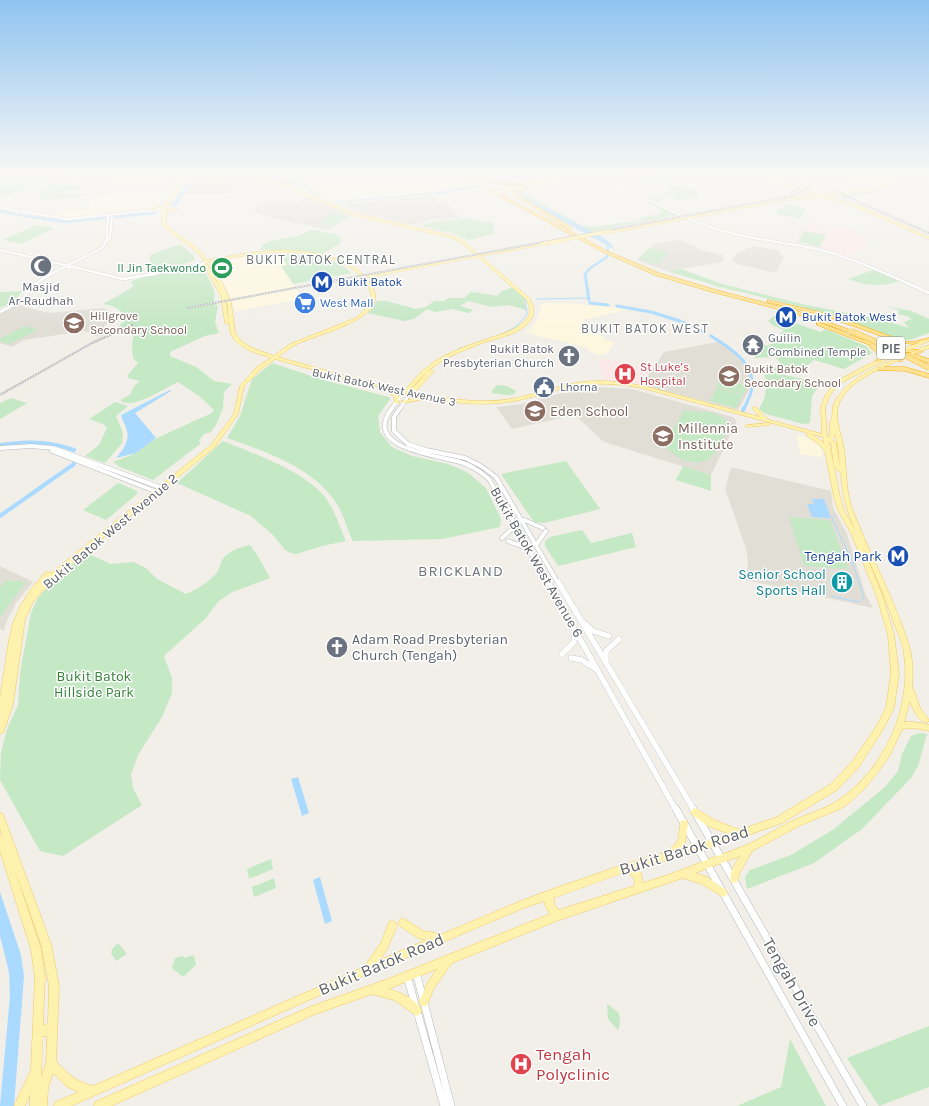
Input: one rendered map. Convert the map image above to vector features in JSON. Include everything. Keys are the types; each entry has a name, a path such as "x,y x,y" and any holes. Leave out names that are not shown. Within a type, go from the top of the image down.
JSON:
{"highway":[{"path":"549,225 607,252"},
{"name":"PIE","path":"557,225 620,259 681,282 796,312 852,329 929,368"},
{"name":"PIE","path":"562,225 607,252 680,279 768,301 852,329 886,341 929,362"},
{"path":"564,225 573,230"},
{"path":"737,297 797,316 902,355"},
{"path":"768,301 817,312 907,342 917,342 929,339"},
{"path":"873,331 890,340 902,355"},
{"path":"861,340 880,352 881,357 878,361"},
{"path":"910,351 929,362"},
{"path":"910,351 929,375"},
{"path":"892,356 902,355 910,351 920,351"},
{"path":"880,369 905,369 929,375"}],"main road":[{"path":"166,225 167,228 196,249 206,262 218,276 227,296 232,329 235,336 245,346 270,358 297,342 349,323 361,316 370,308 374,299 373,290 351,266 323,255 301,252 263,252 206,262"},
{"path":"400,225 453,237 482,256"},
{"path":"407,225 460,237 479,250 494,254"},
{"path":"363,279 649,225"},
{"path":"900,225 929,237"},
{"path":"904,225 929,237"},
{"path":"470,258 474,254 473,250"},
{"path":"479,250 482,256"},
{"path":"470,258 489,261 494,254"},
{"name":"Bukit Batok West Avenue 6","path":"404,392 413,382 440,360 512,332 529,320 532,310 530,301 482,256"},
{"name":"Bukit Batok West Avenue 6","path":"410,394 441,363 516,333 525,327 534,317 536,307 534,300 482,256"},
{"path":"910,351 929,339"},
{"path":"920,351 929,346"},
{"name":"Bukit Batok Road","path":"102,1105 175,1073 264,1031 312,1011 372,990 559,915 683,874 707,863 749,849 797,822 846,800 875,770 887,754 900,726 909,688 908,654 901,631 889,598 850,510 842,472 842,456 835,418 835,406 844,391 861,378 880,369 902,355"},
{"name":"Bukit Batok Road","path":"59,1106 367,970 550,894 625,868 714,843 779,820 834,787 855,765 870,745 891,704 895,673 891,635 877,590 854,533 841,510 828,452 822,408 832,388 837,383 878,361 892,356"},
{"name":"Bukit Batok West Avenue 3","path":"270,358 333,376 404,392 423,398 458,403 493,405 524,400 571,388 609,384 668,396 827,438"},
{"name":"Bukit Batok West Avenue 2","path":"0,731 9,704 21,625 31,600 53,575 220,438 236,414 242,386 270,358"},
{"path":"390,389 404,387 413,382"},
{"name":"Bukit Batok West Avenue 3","path":"410,394 469,402 506,401 568,386 608,382 642,387 809,435 827,438"},
{"path":"420,383 421,391 431,397"},
{"path":"390,389 396,395 397,402"},
{"path":"404,402 423,398"},
{"path":"754,408 767,422"},
{"path":"835,418 832,422 833,434 827,438 833,443 837,467 842,472"},
{"path":"747,426 767,422"},
{"path":"801,430 817,429 824,426"},
{"path":"809,435 821,443 828,452"},
{"name":"Bukit Batok West Avenue 2","path":"0,715 14,628 21,610 30,595 49,573 157,489"},
{"path":"909,688 914,703 925,720"},
{"path":"900,726 914,725 929,728"},
{"path":"695,812 711,823 740,834"},
{"path":"0,816 42,933 51,966 54,986 51,1062 43,1088 42,1106"},
{"path":"667,856 681,844 684,824"},
{"path":"0,838 36,949 40,977 35,1106"},
{"path":"734,879 736,870 749,849"},
{"path":"625,868 632,870 638,876 639,883 637,889"},
{"path":"683,874 704,880 723,893"},
{"path":"550,894 548,900 550,907 559,915"},
{"path":"403,923 420,935 443,938"},
{"path":"367,970 384,946 392,925"},
{"path":"424,1002 439,971 449,960"},
{"path":"372,990 390,993 402,998 417,1011"},
{"path":"39,1023 40,1029 44,1032 50,1028 53,1023"},
{"path":"51,1062 64,1080 74,1086 94,1091"},
{"path":"19,1106 36,1071"}],"street":[{"path":"0,311 20,299 27,286 33,281 97,252 110,237 110,225"},
{"path":"706,225 720,230 824,251 929,292"},
{"path":"0,249 70,264 117,278 128,279 206,262"},
{"name":"Bukit Batok West Avenue 6","path":"404,392 389,411 385,420 385,431 392,440 405,448 461,462 478,471 492,483 707,863"},
{"name":"Bukit Batok West Avenue 6","path":"410,394 393,420 394,430 397,435 412,446 465,458 488,470 496,477 722,858"},
{"path":"0,450 31,448 55,452 157,489"},
{"path":"521,518 544,530 536,545"},
{"path":"502,538 513,528 513,520"},
{"path":"508,541 531,550"},
{"path":"579,619 593,631 609,636"},
{"path":"562,654 574,642 575,630"},
{"path":"606,664 606,651 619,639"},
{"path":"571,658 582,660 598,671"},
{"name":"Tengah Drive","path":"722,858 863,1106"},
{"name":"Tengah Drive","path":"707,863 843,1106"},
{"path":"416,972 451,1106"},
{"path":"407,976 444,1106"}],"shaded area":[{"path":"302,225 337,225 327,230"},
{"path":"806,225 827,225 850,229 861,234 866,241 865,247 862,250 846,256 829,250 796,243"},
{"path":"679,239 702,250 723,255 724,262 667,271 637,260 654,244"},
{"path":"753,246 780,251 779,253 784,257 776,273 737,264 732,260 737,253"},
{"path":"279,254 287,265 282,267 303,299 236,311 223,282 211,263 239,257"},
{"path":"568,303 630,309 584,320 589,333 603,336 605,340 615,343 606,354 596,355 585,347 526,333 537,320 542,304"},
{"path":"19,305 48,313 103,308 108,310 111,317 104,327 103,335 99,337 84,331 24,340 12,347 0,343 0,313"},
{"name":"Bukit Batok Secondary School","path":"718,342 734,353 749,373 751,381 750,388 738,410 642,385 664,352"},
{"name":"St Luke’s Hospital","path":"599,359 608,359 650,370 641,385 624,381 609,380 603,378"},
{"name":"Millennia Institute","path":"594,387 632,389 733,417 737,421 711,475 604,442 575,415 512,429 496,407 522,404 576,389"},
{"path":"797,434 815,442 821,448 823,457 800,454"},
{"path":"731,467 831,491 833,508 847,534 865,593 873,608 746,580 748,565 747,551 725,489"},
{"path":"0,566 33,582 16,603 6,623 4,631 0,629"}],"green space":[{"path":"37,225 55,228 21,244 2,240"},
{"path":"424,225 493,225 494,234 469,240 452,233 421,226"},
{"path":"576,225 593,227 610,225 628,225 590,232"},
{"path":"313,230 335,234 340,238 341,243 322,254 290,250 260,250 262,246 271,241 298,236"},
{"path":"804,231 826,235 820,247 798,242"},
{"path":"180,244 193,255 195,259 185,264 166,268 154,267 150,265 150,255"},
{"path":"649,248 669,252 656,265 639,259"},
{"path":"279,254 327,259 344,267 351,273 293,284 281,266 287,265"},
{"path":"201,265 214,291 215,304 218,306 215,322 219,333 205,336 170,352 170,356 196,367 214,381 232,384 224,392 223,408 216,425 211,432 204,434 199,440 200,444 153,480 120,467 113,462 136,453 155,439 212,413 214,410 199,396 178,382 140,401 125,403 120,400 130,395 134,386 140,381 128,378 128,375 138,363 133,358 132,346 137,329 130,333 116,329 124,321 121,320 124,317 123,314 115,308 103,304 133,287 133,284 130,283 134,280"},
{"path":"682,269 722,284 806,305 879,319 909,328 904,322 912,319 898,314 899,310 886,306 912,311 929,319 929,333 910,340 899,339 830,314 720,287 667,271"},
{"path":"873,270 900,281 874,285 848,279"},
{"path":"513,287 527,299 524,300 526,310 509,305 492,307 468,301 460,306 473,310 469,313 452,309 436,312 427,309 414,319 404,321 368,313 377,301 386,301 416,309 426,307 434,301 444,301 449,298 464,298 471,292 497,296 502,291"},
{"path":"22,291 16,300 0,308 0,292"},
{"path":"774,316 821,332 825,329 866,346 872,353 844,369 814,360 795,375 765,368 783,367 776,357 755,358 752,353 764,345 768,346 781,337 780,334 784,330 774,326 768,321"},
{"path":"25,326 37,330 9,344 0,341 0,339"},
{"path":"272,363 320,379 389,397 390,399 378,416 380,432 392,447 412,456 448,464 467,472 486,488 501,519 500,527 442,539 353,541 337,504 327,491 315,480 288,462 227,438 240,416 252,379"},
{"path":"763,370 821,383 812,396 810,423 803,424 766,414 759,409 764,400 766,390 766,380"},
{"path":"720,379 747,386 744,394 716,387"},
{"path":"497,385 507,386 516,391 515,394 507,395 492,393 493,389"},
{"path":"717,388 743,395 736,408 710,401"},
{"path":"11,398 27,403 0,419 0,403"},
{"path":"115,402 128,406 116,416 123,433 122,443 105,463 85,456 99,445 107,428 103,424 89,419"},
{"path":"684,410 710,412 716,414 721,416 726,421 729,427 716,451 705,461 689,461 678,457 663,447"},
{"path":"223,441 278,464 305,479 325,497 337,518 346,541 322,546 296,554 291,553 285,550 273,535 251,516 177,483"},
{"path":"566,461 600,509 544,523 534,522 501,474"},
{"path":"683,466 711,475 711,491 676,480"},
{"path":"118,483 137,491 137,494 106,520 83,510"},
{"path":"789,517 830,520 848,569 804,566"},
{"path":"582,530 591,543 632,533 636,547 558,566 545,546 545,541 550,537"},
{"name":"Bukit Batok Hillside Park","path":"250,545 270,578 232,592 218,602 206,618 164,656 172,678 172,693 162,717 138,755 131,774 133,788 142,805 63,856 40,851 0,780 1,752 8,727 18,705 20,673 31,613 38,598 53,581 86,553 111,564 133,562 146,568 157,579 186,594 209,581 215,575 222,560 228,554 238,548"},
{"path":"6,580 26,582 0,617 0,587"},
{"path":"921,733 927,734 918,766 911,778 862,829 814,863 747,889 745,877 750,870 791,855 834,829 885,787 898,771 902,754 911,736"},
{"path":"271,859 273,869 249,879 247,869"},
{"path":"274,878 276,888 254,897 252,887"},
{"path":"118,943 127,954 116,961 111,953 112,949"},
{"path":"194,955 196,965 184,976 172,968 175,958 183,956 184,958"},
{"path":"607,1004 619,1013 620,1024 618,1030 608,1019"},
{"path":"929,1026 929,1087 879,1106 847,1058"},
{"path":"790,1039 826,1106 737,1106 781,1087"}],"water":[{"path":"569,225 579,225 604,238 612,245 614,249"},
{"path":"170,390 171,391 135,413 156,438 136,453 116,458 123,449 128,435 121,415"},
{"path":"812,499 824,499 831,518 812,517 807,504 814,504"},
{"path":"298,777 309,813 302,816 291,779"},
{"path":"320,877 332,921 325,924 313,880"},
{"path":"0,892 21,955 24,976 14,1106 0,1106 10,996 9,972 0,936"}],"waterway":[{"path":"585,275 589,269 607,257 608,246"},
{"path":"585,275 589,300"},
{"path":"537,299 589,298"},
{"path":"476,343 511,330 517,325 527,314 525,300 527,300"},
{"path":"590,303 608,305"},
{"path":"617,306 651,312 680,321"},
{"path":"683,322 704,332"},
{"path":"711,336 733,351 745,363 749,371 752,379 752,388 744,409"},
{"path":"458,349 465,347"},
{"path":"0,445 46,443 74,450"},
{"path":"0,516 74,464"},
{"path":"831,596 859,602 864,598 851,558 832,519 835,515"}],"railway":[{"path":"187,308 638,225"},
{"path":"910,225 929,233"},
{"path":"0,395 92,343 132,325"}],"place":[{"name":"Masjid Ar-Raudhah","path":"41,266"},
{"name":"Il Jin Taekwondo","path":"222,268"},
{"name":"Bukit Batok","path":"322,282"},
{"name":"West Mall","path":"305,303"},
{"name":"Bukit Batok West","path":"786,317"},
{"name":"Hillgrove Secondary School","path":"74,323"},
{"name":"Guilin Combined Temple","path":"753,345"},
{"name":"Bukit Batok Presbyterian Church","path":"569,356"},
{"name":"St Luke’s Hospital","path":"625,374"},
{"name":"Bukit Batok Secondary School","path":"729,376"},
{"name":"Lhorna","path":"544,387"},
{"name":"Eden School","path":"535,411"},
{"name":"Millennia Institute","path":"663,436"},
{"name":"Tengah Park","path":"898,556"},
{"name":"Senior School Sports Hall","path":"842,582"},
{"name":"Adam Road Presbyterian Church (Tengah)","path":"337,647"},
{"name":"Tengah Polyclinic","path":"521,1064"}],"district":[{"name":"BUKIT BATOK CENTRAL","path":"321,259"},
{"name":"BUKIT BATOK WEST","path":"645,328"},
{"name":"BRICKLAND","path":"461,571"}]}
